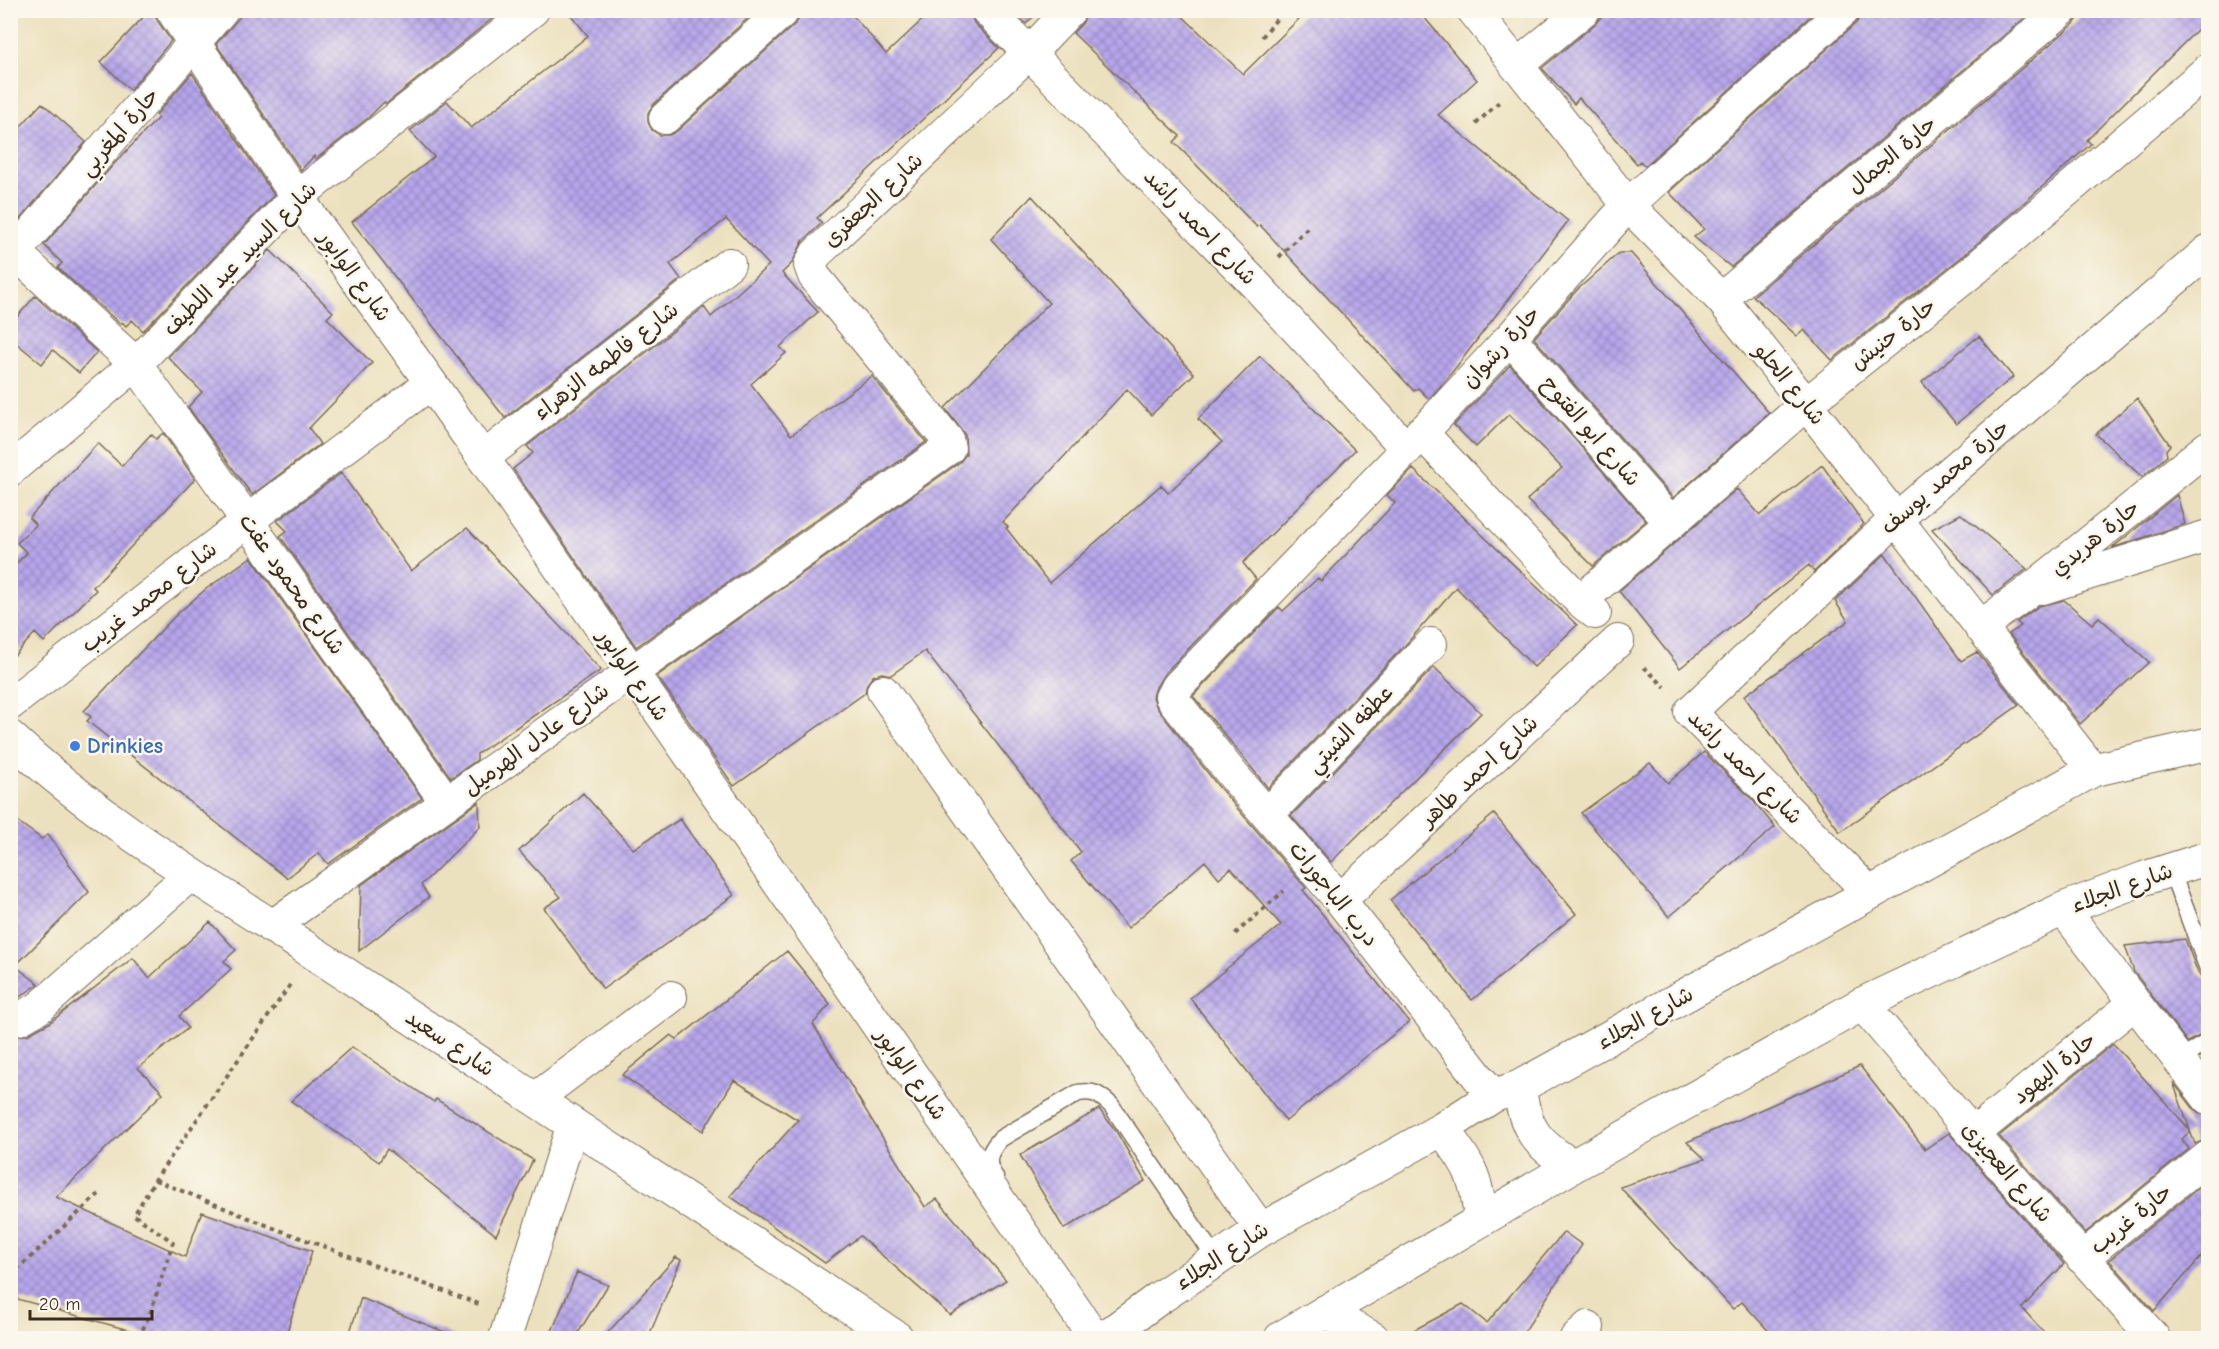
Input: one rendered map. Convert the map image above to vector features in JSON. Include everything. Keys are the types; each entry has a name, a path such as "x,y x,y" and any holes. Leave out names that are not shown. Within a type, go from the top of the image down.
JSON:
{"main road":[{"name":"شارع سعيد","path":"10,736 46,770 190,875 313,952 897,1338"},
{"name":"شارع الجلاء","path":"1101,1338 1261,1230 1506,1091 2093,770 2208,744"},
{"name":"شارع الجلاء","path":"1281,1338 1573,1166 1862,1004 2062,909 2208,858"},
{"path":"1506,1091 1523,1112 1533,1135 1551,1153 1573,1166"},
{"path":"1442,1129 1464,1157 1473,1174 1479,1197 1480,1220"}],"street":[{"name":"شارع الوابور","path":"172,10 297,197 431,383 1101,1338"},
{"name":"حارة المغربي","path":"13,250 195,44 222,10"},
{"name":"شارع السيد عبد اللطيف","path":"10,470 136,364 297,197 533,10"},
{"path":"665,118 784,10"},
{"name":"شارع احمد راشد","path":"987,10 1254,283 1414,441 1588,607"},
{"path":"1029,53 1070,10"},
{"name":"شارع الحلو","path":"1473,10 1628,205 1721,299 2093,770"},
{"path":"1516,66 1584,10"},
{"name":"حارة رشوان","path":"1171,697 1178,686 1510,338 1628,205 1844,10"},
{"name":"حارة الجمال","path":"1721,299 2062,10"},
{"name":"شارع الجعفرى","path":"949,448 947,439 814,276 810,265 816,254 1029,53"},
{"name":"حارة حنيش","path":"1588,607 1671,523 1806,404 1974,270 2208,70"},
{"name":"شارع محمود عفت","path":"13,250 136,364 447,803"},
{"name":"حارة محمد يوسف","path":"1690,712 1895,520 2208,251"},
{"name":"شارع فاطمه الزهراء","path":"483,458 729,264"},
{"name":"شارع ابو الفتوح","path":"1510,338 1671,523"},
{"name":"شارع محمد غريب","path":"10,704 247,521 431,383"},
{"name":"حارة هريدي","path":"1980,627 2025,594 2208,447"},
{"name":"شارع عادل الهرميل","path":"271,927 949,448"},
{"path":"2025,594 2208,536"},
{"name":"شارع احمد طاهر","path":"1340,900 1618,641"},
{"name":"عطفه الشيتي","path":"1268,814 1431,644"},
{"path":"883,691 1261,1230"},
{"name":"درب الباجورات","path":"1171,697 1232,774 1506,1091"},
{"name":"شارع احمد راشد","path":"1690,712 1870,893"},
{"path":"10,1018 19,1018 39,1007 190,875"},
{"path":"2062,909 2208,1098"},
{"path":"534,1099 671,997"},
{"name":"حارة اليهود","path":"1973,1134 2135,1003"},
{"name":"شارع العجيزى","path":"1862,1004 1973,1134 2154,1338"},
{"path":"509,1327 573,1124"},
{"name":"حارة غريب","path":"2082,1258 2208,1157"},
{"path":"1324,1312 1373,1338"}],"lane":[{"path":"2171,870 2208,969"},
{"path":"2178,1059 2208,1042"},
{"path":"1101,1338 988,1168 993,1147 1000,1139 1078,1093 1090,1091 1101,1096 1111,1105 1216,1259"}],"path":[{"path":"1262,37 1284,10"},
{"name":"شارع احمد راشد","path":"1618,641 1690,712"},
{"path":"1235,934 1312,866"},
{"path":"139,1338 151,1311 173,1242 134,1215 154,1180 313,952"},
{"path":"154,1180 509,1327"},
{"path":"10,1276 99,1194"}],"building":[{"path":"150,10 154,10 157,20 171,41 130,90 101,62"},
{"path":"246,10 503,10 386,104 384,102 368,118 316,159 314,156 301,170 216,44"},
{"path":"567,10 757,10 653,105 648,113 648,122 652,130 660,135 669,135 677,131 796,23 801,16 801,10 848,10 886,54 933,10 970,10 974,23 999,48 817,218 822,223 803,241 792,263 782,273 818,312 780,347 786,353 751,384 791,435 872,376 926,442 636,647 513,469 533,453 527,446 704,307 711,317 769,265 726,219 670,264 681,279 505,418 352,222 434,157 410,131 447,101 471,128 588,36"},
{"path":"1013,10 1040,10 1026,24"},
{"path":"1087,10 1176,10 1243,74 1308,10 1418,10 1477,80 1438,115 1568,221 1447,379 1429,399 1418,388 1414,391 1260,225 1257,227 1174,142 1180,136 1073,33 1083,22"},
{"path":"1601,10 1817,10 1645,166 1640,161 1637,164 1579,98 1574,104 1542,68 1595,24 1601,17"},
{"path":"1861,10 2034,10 1731,267 1694,237 1704,229 1669,192 1856,23 1861,16"},
{"path":"2079,10 2208,10 2208,19 2087,140 2091,144 1963,256 1832,360 1804,330 1797,336 1753,296 2074,24 2079,17"},
{"path":"192,73 274,195 143,331 132,320 126,326 122,322 120,324 58,268 62,263 44,245 113,165 158,118 156,115"},
{"path":"42,103 86,142 19,220 10,212 10,138"},
{"path":"1032,196 1194,374 1151,415 1127,389 1003,522 1049,583 1161,485 1168,493 1222,442 1198,419 1260,356 1355,450 1243,563 1256,579 1165,673 1153,697 1157,708 1218,786 1306,888 1303,890 1409,1022 1286,1121 1190,998 1281,925 1231,868 1219,878 1205,861 1128,928 1071,861 1081,852 925,651 891,675 882,673 873,676 867,684 865,693 734,786 657,676 960,462 966,454 965,435 945,408 1049,303 991,239"},
{"path":"270,250 333,312 327,318 372,363 309,428 320,444 252,495 188,407 202,392 168,357"},
{"path":"1619,253 1631,253 1769,413 1673,498 1534,338 1577,290"},
{"path":"35,296 97,352 79,373 53,350 42,364 10,338 10,325"},
{"path":"1979,336 2013,377 1956,424 1922,382"},
{"path":"1510,365 1646,521 1593,566 1527,500 1562,468 1509,414 1476,447 1454,425"},
{"path":"2137,398 2170,445 2166,450 2167,456 2142,477 2096,434"},
{"path":"163,433 195,479 93,587 96,590 44,642 35,633 10,660 10,569 27,553 17,543 36,525 29,518 98,443 122,466 151,434 156,439"},
{"path":"1822,465 1864,524 1814,572 1809,565 1680,668 1619,591 1737,489 1760,515"},
{"path":"1413,469 1577,625 1534,667 1456,587 1408,642 1268,788 1193,696 1279,607 1283,611 1318,578 1321,581 1395,503 1387,495"},
{"path":"341,473 411,571 467,528 601,670 477,754 477,760 451,778 280,536 287,531 277,521"},
{"path":"2177,495 2185,524 2112,548"},
{"path":"1961,514 2027,569 1993,595 1932,529"},
{"path":"1885,554 1961,661 1977,652 2019,705 1840,832 1744,696 1848,621 1835,601"},
{"path":"251,557 422,798 328,864 319,853 287,878 87,721 91,717 84,711 177,614 206,589"},
{"path":"2064,600 2092,624 2099,617 2149,662 2080,724 2009,634 2021,626 2017,622 2039,606"},
{"path":"1434,667 1481,713 1331,862 1291,816"},
{"path":"1704,752 1751,798 1775,827 1669,917 1581,813 1650,763 1668,783"},
{"path":"583,793 633,849 680,819 734,895 603,989 544,908 561,897 519,851"},
{"path":"479,802 480,827 421,885 429,897 359,951 361,885"},
{"path":"1494,814 1576,914 1472,1000 1390,900"},
{"path":"10,816 42,839 48,834 89,892 15,966 39,984 15,1000 10,1000"},
{"path":"210,922 236,950 224,961 231,969 179,1016 188,1028 138,1068 163,1093 56,1197 185,1257 202,1212 312,1251 285,1338 157,1338 10,1297 10,1036 27,1035 49,1023 133,958 149,978"},
{"path":"2185,939 2198,973 2208,979 2208,1032 2187,1042 2134,972 2125,946"},
{"path":"787,951 830,1004 813,1024 925,1207 937,1199 1006,1280 950,1315 860,1236 825,1263 730,1196 798,1120 734,1080 703,1131 622,1075 671,1035 677,1039"},
{"path":"2113,1044 2190,1130 2173,1082 2194,1109 2208,1116 2208,1139 2195,1144 2190,1131 2182,1139 2189,1149 2085,1233 1999,1136"},
{"path":"352,1047 434,1102 436,1099 533,1160 496,1235 387,1149 379,1162 291,1101"},
{"path":"1860,1066 1925,1149 1949,1133 2064,1264 2022,1308 2049,1338 1775,1338 1742,1302 1733,1309 1620,1187 1705,1159 1687,1142"},
{"path":"1099,1109 1116,1131 1145,1181 1064,1229 1020,1155"},
{"path":"2208,1180 2208,1249 2154,1311 2109,1260"},
{"path":"1564,1232 1582,1245 1520,1338 1399,1338 1463,1304 1487,1323"},
{"path":"676,1257 681,1260 648,1338 603,1338"},
{"path":"577,1272 608,1285 575,1338 549,1338"},
{"path":"361,1298 457,1337 457,1338 348,1338"}],"place":[{"name":"Drinkies","path":"75,746"}]}
